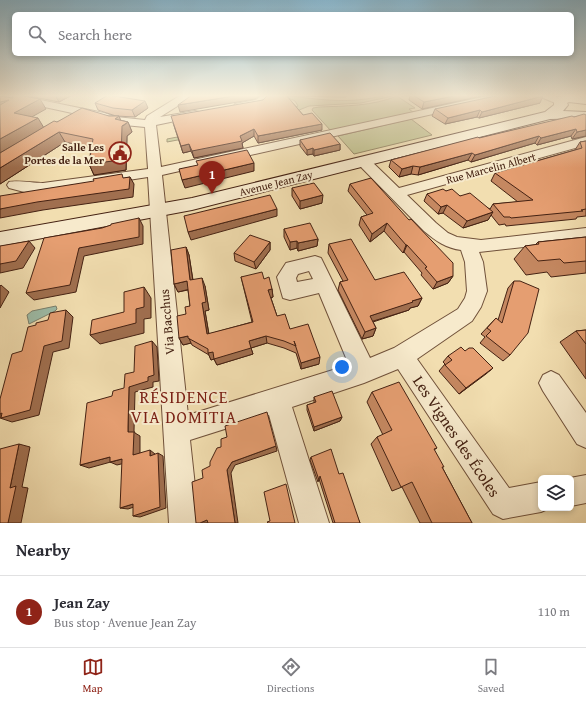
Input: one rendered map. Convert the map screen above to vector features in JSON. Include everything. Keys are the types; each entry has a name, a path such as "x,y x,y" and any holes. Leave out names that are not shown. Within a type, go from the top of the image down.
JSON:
{"street":[{"path":"65,122 69,119"},
{"path":"118,119 146,123 166,119"},
{"path":"146,123 150,119"},
{"path":"14,185 28,188 43,188 155,172 393,119"},
{"name":"Avenue Jean Zay","path":"0,239 158,211 363,161 498,119"},
{"name":"Via Bacchus","path":"146,123 151,125 184,520"},
{"name":"Rue Marcelin Albert","path":"395,194 586,141"},
{"path":"363,161 395,194 442,237 454,242 481,246 586,234"},
{"path":"176,432 364,372 402,356 465,315 474,301 477,291 474,262 468,245"},
{"path":"325,284 364,372"},
{"name":"Les Vignes des Écoles","path":"402,356 503,504 538,498"},
{"path":"551,383 586,435"},
{"path":"278,400 314,523"},
{"path":"574,491 586,489"}],"green space":[{"path":"276,119 267,123 167,142 167,139 260,121"},
{"path":"321,119 384,119 331,131"},
{"path":"409,119 412,119 432,135 354,154 338,136"}],"shaded area":[{"path":"56,306 57,309 55,311 29,324 27,315 32,311"}],"building":[{"path":"0,119 35,119 0,139"},
{"path":"62,119 117,119 128,122 122,126 121,160 89,164 93,139 59,132 0,168 0,153 54,121 57,122"},
{"path":"172,119 318,119 322,124 258,136 254,129 240,136 242,141 192,151 189,144 181,146"},
{"path":"558,119 586,119 586,130 577,132 576,129 541,138 539,136 475,155 472,153 420,167 413,166 402,169 391,160 478,137"},
{"path":"330,133 340,144 314,150 313,148 307,150 300,140"},
{"path":"586,141 586,209 581,210 583,211 511,218 504,217 493,204 533,200 495,173 582,148 580,142"},
{"path":"247,150 254,163 182,180 179,169 198,165 196,161"},
{"path":"122,174 123,178 130,177 129,189 37,202 0,209 0,196 94,181 93,179"},
{"path":"371,178 409,220 411,219 453,263 453,276 437,282 425,268 427,267 387,223 372,234 361,217 373,213 350,184"},
{"path":"314,183 323,195 300,201 292,188"},
{"path":"443,189 446,191 452,189 460,196 470,193 493,212 467,221 447,205 441,207 427,194"},
{"path":"270,195 277,209 188,232 184,216"},
{"path":"139,218 139,237 79,248 70,285 26,293 44,238 102,228 111,224"},
{"path":"310,223 318,239 298,243 297,241 290,242 284,229"},
{"path":"250,235 270,242 254,262 234,253"},
{"path":"586,237 586,261 564,263 560,259 538,261 525,246 539,244 538,242"},
{"path":"351,239 375,280 404,272 422,298 370,316 376,328 365,332 340,282 348,280 329,244"},
{"path":"29,241 16,261 0,264 0,246"},
{"path":"186,247 190,280 202,278 206,302 202,303 207,334 253,322 241,277 262,272 264,279 269,277 272,289 268,290 277,316 285,314 290,329 308,324 320,357 301,363 296,346 266,336 249,341 251,348 214,359 213,352 208,353 208,349 188,338 188,336 179,338 177,316 186,314 185,307 190,306 187,281 174,284 171,250"},
{"path":"514,281 520,281 539,289 528,333 510,355 486,336 491,331 487,328 496,318 502,323"},
{"path":"144,287 144,307 136,309 136,323 90,335 92,320 124,312 124,292"},
{"path":"66,310 62,341 44,346 30,410 1,418 2,413 0,414 0,399 12,354 22,351 28,327 48,320 50,313"},
{"path":"586,330 586,344 576,331"},
{"path":"152,341 154,375 148,377 148,381 129,387 128,432 134,432 133,455 150,450 150,456 158,453 160,507 133,516 133,504 120,508 122,459 110,462 110,457 80,465 87,403 112,396 113,391 124,388 125,374 134,372 135,346"},
{"path":"461,347 465,351 469,348 473,348 493,368 466,388 445,365 452,360 448,356"},
{"path":"399,382 437,448 434,449 444,467 442,467 472,523 432,523 412,482 401,487 377,437 392,430 372,392"},
{"path":"332,391 342,417 314,427 307,405 316,402 314,397"},
{"path":"267,412 276,446 232,462 227,470 235,523 208,523 207,520 196,523 192,482 203,478 202,470 210,466 210,462 217,448 221,447 221,439 227,437 225,426"},
{"path":"19,444 10,488 16,486 8,523 0,523 0,449"},
{"path":"331,449 339,474 343,473 360,523 335,523 320,476 319,480 311,457"},
{"path":"286,484 295,523 268,523 267,522 270,521 264,492"}],"place":[{"name":"Salle Les Portes de la Mer","path":"120,153"},
{"name":"Jean Zay","path":"212,194"}],"district":[{"name":"RÉSIDENCE VIA DOMITIA","path":"184,406"}]}
